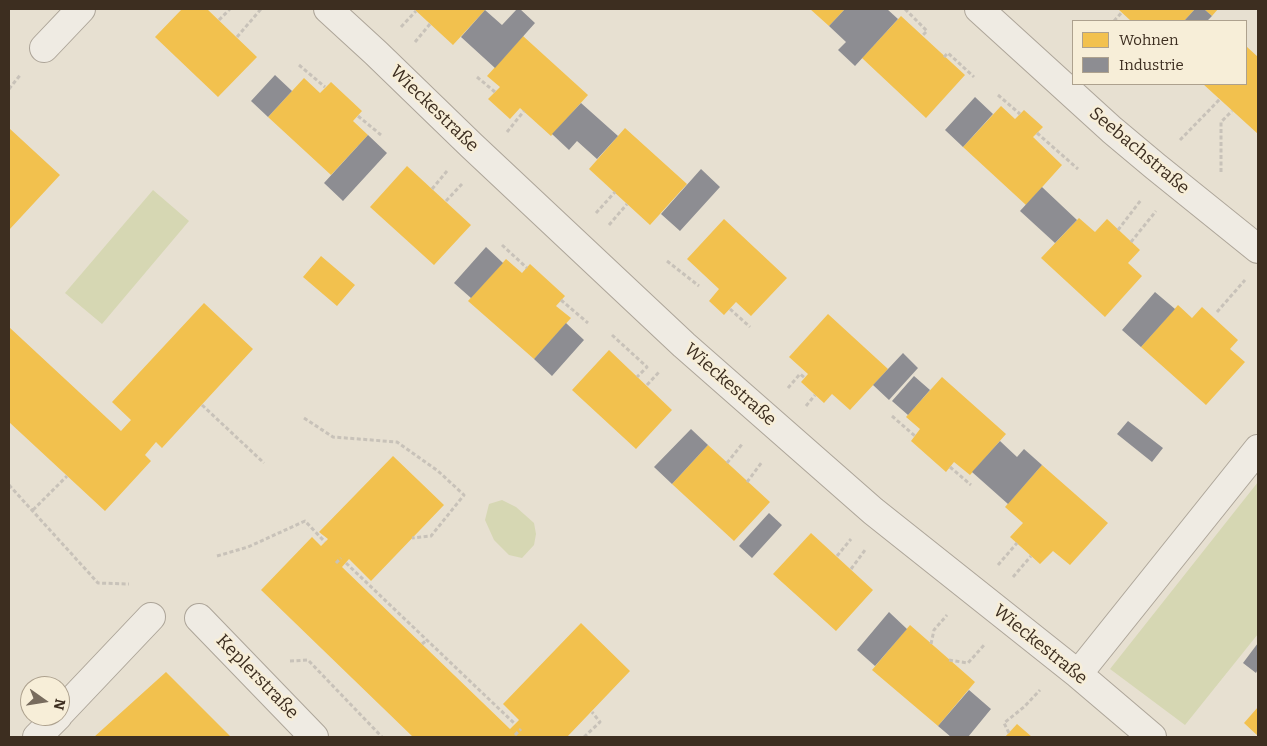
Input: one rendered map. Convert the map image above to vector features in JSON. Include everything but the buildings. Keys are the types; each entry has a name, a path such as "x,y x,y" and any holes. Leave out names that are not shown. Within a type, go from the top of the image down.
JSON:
{"street":[{"path":"44,48 81,9"},
{"name":"Wieckestraße","path":"328,9 684,345 873,511 1071,669 1152,737"},
{"name":"Seebachstraße","path":"979,9 1112,130 1258,248"},
{"path":"1071,669 1258,449"},
{"path":"70,703 152,617"},
{"name":"Keplerstraße","path":"199,618 314,737"},
{"path":"38,737 48,726"}],"path":[{"path":"219,20 230,9"},
{"path":"237,37 261,9"},
{"path":"904,9 927,31 922,36"},
{"path":"1115,20 1122,12"},
{"path":"944,57 948,53 974,77"},
{"path":"299,66 325,87"},
{"path":"477,77 495,92"},
{"path":"998,95 1020,114"},
{"path":"1155,166 1220,99"},
{"path":"1221,181 1221,122 1232,111"},
{"path":"358,116 382,136"},
{"path":"1037,133 1078,169"},
{"path":"502,245 527,268"},
{"path":"668,261 699,286"},
{"path":"1217,312 1246,278"},
{"path":"561,300 588,323"},
{"path":"730,308 750,326"},
{"path":"612,335 647,366 637,377"},
{"path":"202,405 264,463"},
{"path":"892,416 915,436"},
{"path":"304,418 333,437 397,442 438,471 464,495 431,536 412,538"},
{"path":"950,467 971,485"},
{"path":"33,510 67,476"},
{"path":"9,485 98,583 129,584"},
{"path":"217,556 248,547 305,521 325,542"},
{"path":"336,563 341,558"},
{"path":"346,563 515,724"},
{"path":"950,660 968,663 1007,619"},
{"path":"422,644 427,640"},
{"path":"243,664 308,660 382,737"},
{"path":"1009,733 1004,723 1071,669"},
{"path":"584,737 600,722 592,712"},
{"path":"515,735 521,730"}],"green space":[{"path":"153,190 189,221 102,324 65,293"},
{"path":"1258,482 1258,634 1185,725 1110,669"},
{"path":"502,500 516,507 534,523 536,534 534,545 522,558 509,555 494,540 485,520 489,504"}]}
